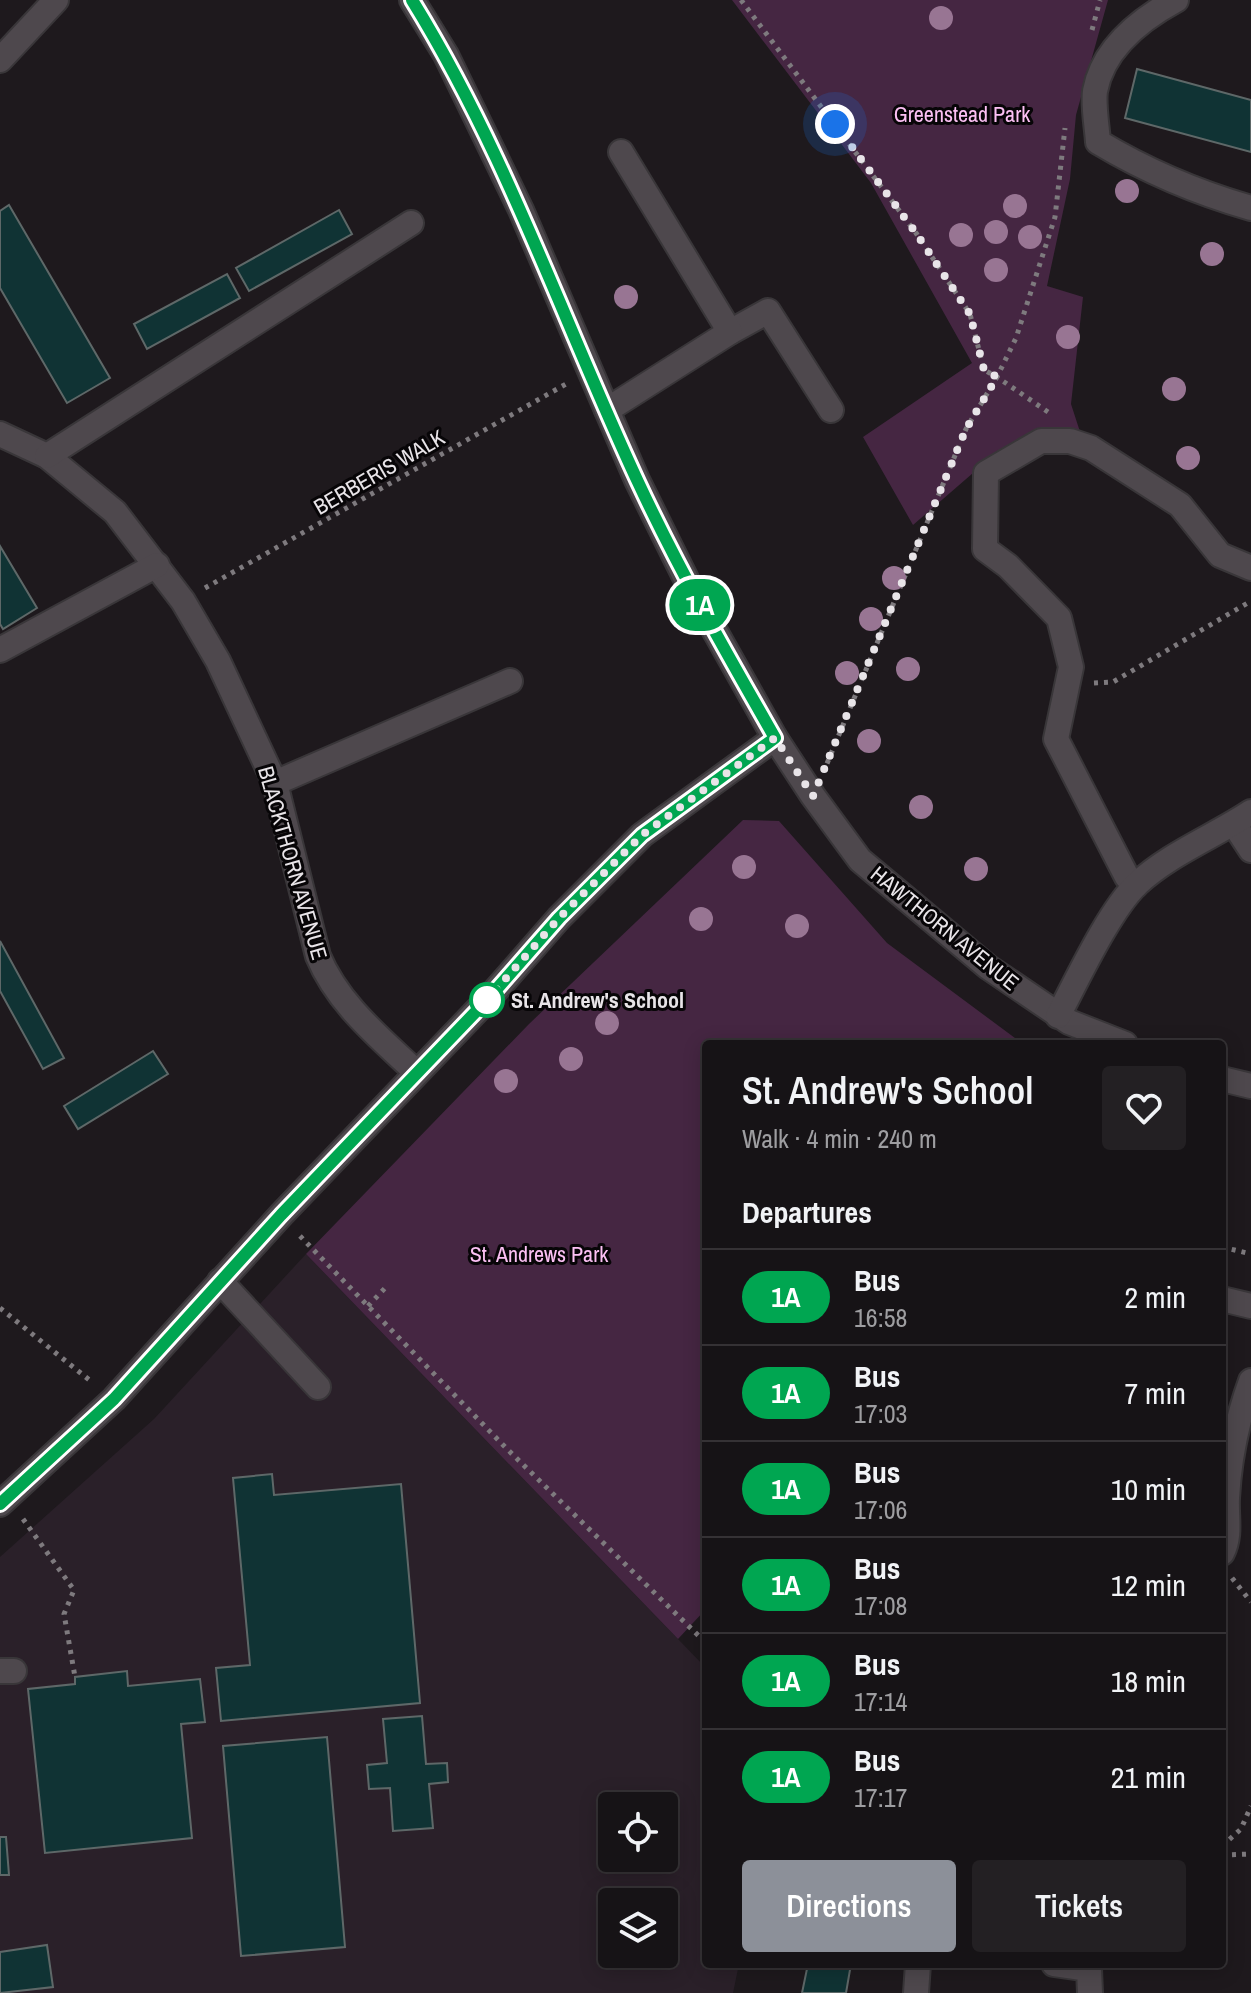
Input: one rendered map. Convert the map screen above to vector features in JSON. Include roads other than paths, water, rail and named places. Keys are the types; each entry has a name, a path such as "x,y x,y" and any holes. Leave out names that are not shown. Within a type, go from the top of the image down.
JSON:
{"street":[{"path":"0,60 56,0"},
{"name":"HAWTHORN AVENUE","path":"412,0 446,55 521,210 607,410 689,585 775,738 813,796 860,860 988,967 1058,1016 1115,1040"},
{"path":"1176,0 1141,19 1113,52 1095,91 1098,142 1143,169 1192,191 1251,208"},
{"path":"621,152 730,332"},
{"path":"47,456 411,223"},
{"path":"607,410 768,311 831,410"},
{"name":"BLACKTHORN AVENUE","path":"0,434 47,456 115,512 183,601 218,661 275,783 318,956 328,979 367,1025 416,1072"},
{"path":"1136,885 1127,877 1056,739 1071,667 1059,618 985,549 986,473 1041,441 1070,441 1091,448 1180,505 1220,555 1251,568"},
{"path":"0,650 157,565"},
{"path":"275,783 510,681"},
{"path":"4,1502 114,1399 281,1215 488,999 559,918 642,835 775,738"},
{"path":"1058,1016 1092,953 1136,885 1163,865 1242,818 1251,850"},
{"path":"1226,1080 1251,1086"},
{"path":"220,1281 318,1387"},
{"path":"1226,1300 1251,1306"},
{"path":"1226,1545 1227,1497 1240,1418 1251,1381"},
{"path":"916,1993 918,1968"},
{"path":"1082,1968 1089,1969 1090,1993"}],"place":[{"name":"St. Andrew's School","path":"487,1000"}],"park label":[{"name":"Greenstead Park","path":"962,114"},
{"name":"St. Andrews Park","path":"539,1254"}]}
